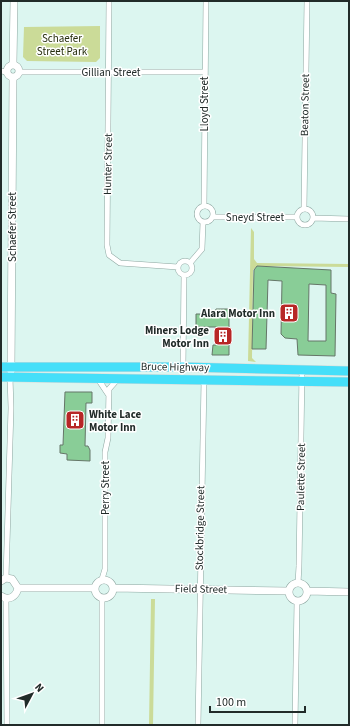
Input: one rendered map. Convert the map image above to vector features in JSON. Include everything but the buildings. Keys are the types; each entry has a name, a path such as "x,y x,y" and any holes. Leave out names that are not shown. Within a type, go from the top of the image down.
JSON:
{"highway":[{"name":"Bruce Highway","path":"1,367 183,367 349,371"},
{"name":"Bruce Highway","path":"6,377 349,382"}],"street":[{"path":"13,64 14,1"},
{"name":"Hunter Street","path":"109,1 107,245 109,255 120,263 178,267"},
{"name":"Lloyd Street","path":"204,206 204,72 206,1"},
{"name":"Beaton Street","path":"304,208 307,1"},
{"path":"13,64 17,66 19,72 13,77 4,72 13,64"},
{"name":"Gillian Street","path":"19,72 204,72"},
{"name":"Schaefer Street","path":"6,377 11,367 13,77"},
{"path":"204,206 211,208 213,211 213,217 209,222 203,222 198,219 197,214 199,209 204,206"},
{"path":"304,208 310,210 313,218 310,223 305,225 299,222 297,217 299,211 304,208"},
{"name":"Sneyd Street","path":"213,217 297,217"},
{"path":"313,218 349,219"},
{"path":"190,263 202,249 203,222"},
{"path":"184,275 180,273 178,267 183,262 190,263"},
{"path":"184,275 191,272 192,267 190,263"},
{"path":"183,367 184,275"},
{"name":"Paulette Street","path":"298,582 302,371"},
{"path":"6,377 11,408 4,579 15,582 18,588"},
{"path":"98,378 109,396"},
{"name":"Perry Street","path":"102,579 105,569 105,452 108,438 109,396 110,385 118,379"},
{"name":"Stockbridge Street","path":"198,725 199,589 204,380"},
{"path":"102,579 111,582 113,588 110,596 102,598 96,595 94,588 97,582 102,579"},
{"path":"298,582 305,586 307,591 304,599 297,601 291,597 289,591 292,585 298,582"},
{"path":"18,588 94,588"},
{"path":"7,725 4,597 14,596 18,588"},
{"name":"Field Street","path":"113,588 289,591"},
{"path":"307,591 349,592"},
{"path":"102,598 102,725"},
{"path":"295,725 297,601"}],"green space":[{"name":"Schaefer Street Park","path":"100,26 100,58 96,62 27,61 23,57 24,27"},
{"path":"251,228 254,232 254,259 257,263 349,264 349,267 257,266 253,270 252,358 256,362 248,361"},
{"path":"151,599 155,599 153,725 149,725"}],"place":[{"name":"Alara Motor Inn","path":"289,313"},
{"name":"Miners Lodge Motor Inn","path":"223,336"},
{"name":"White Lace Motor Inn","path":"75,420"}]}
